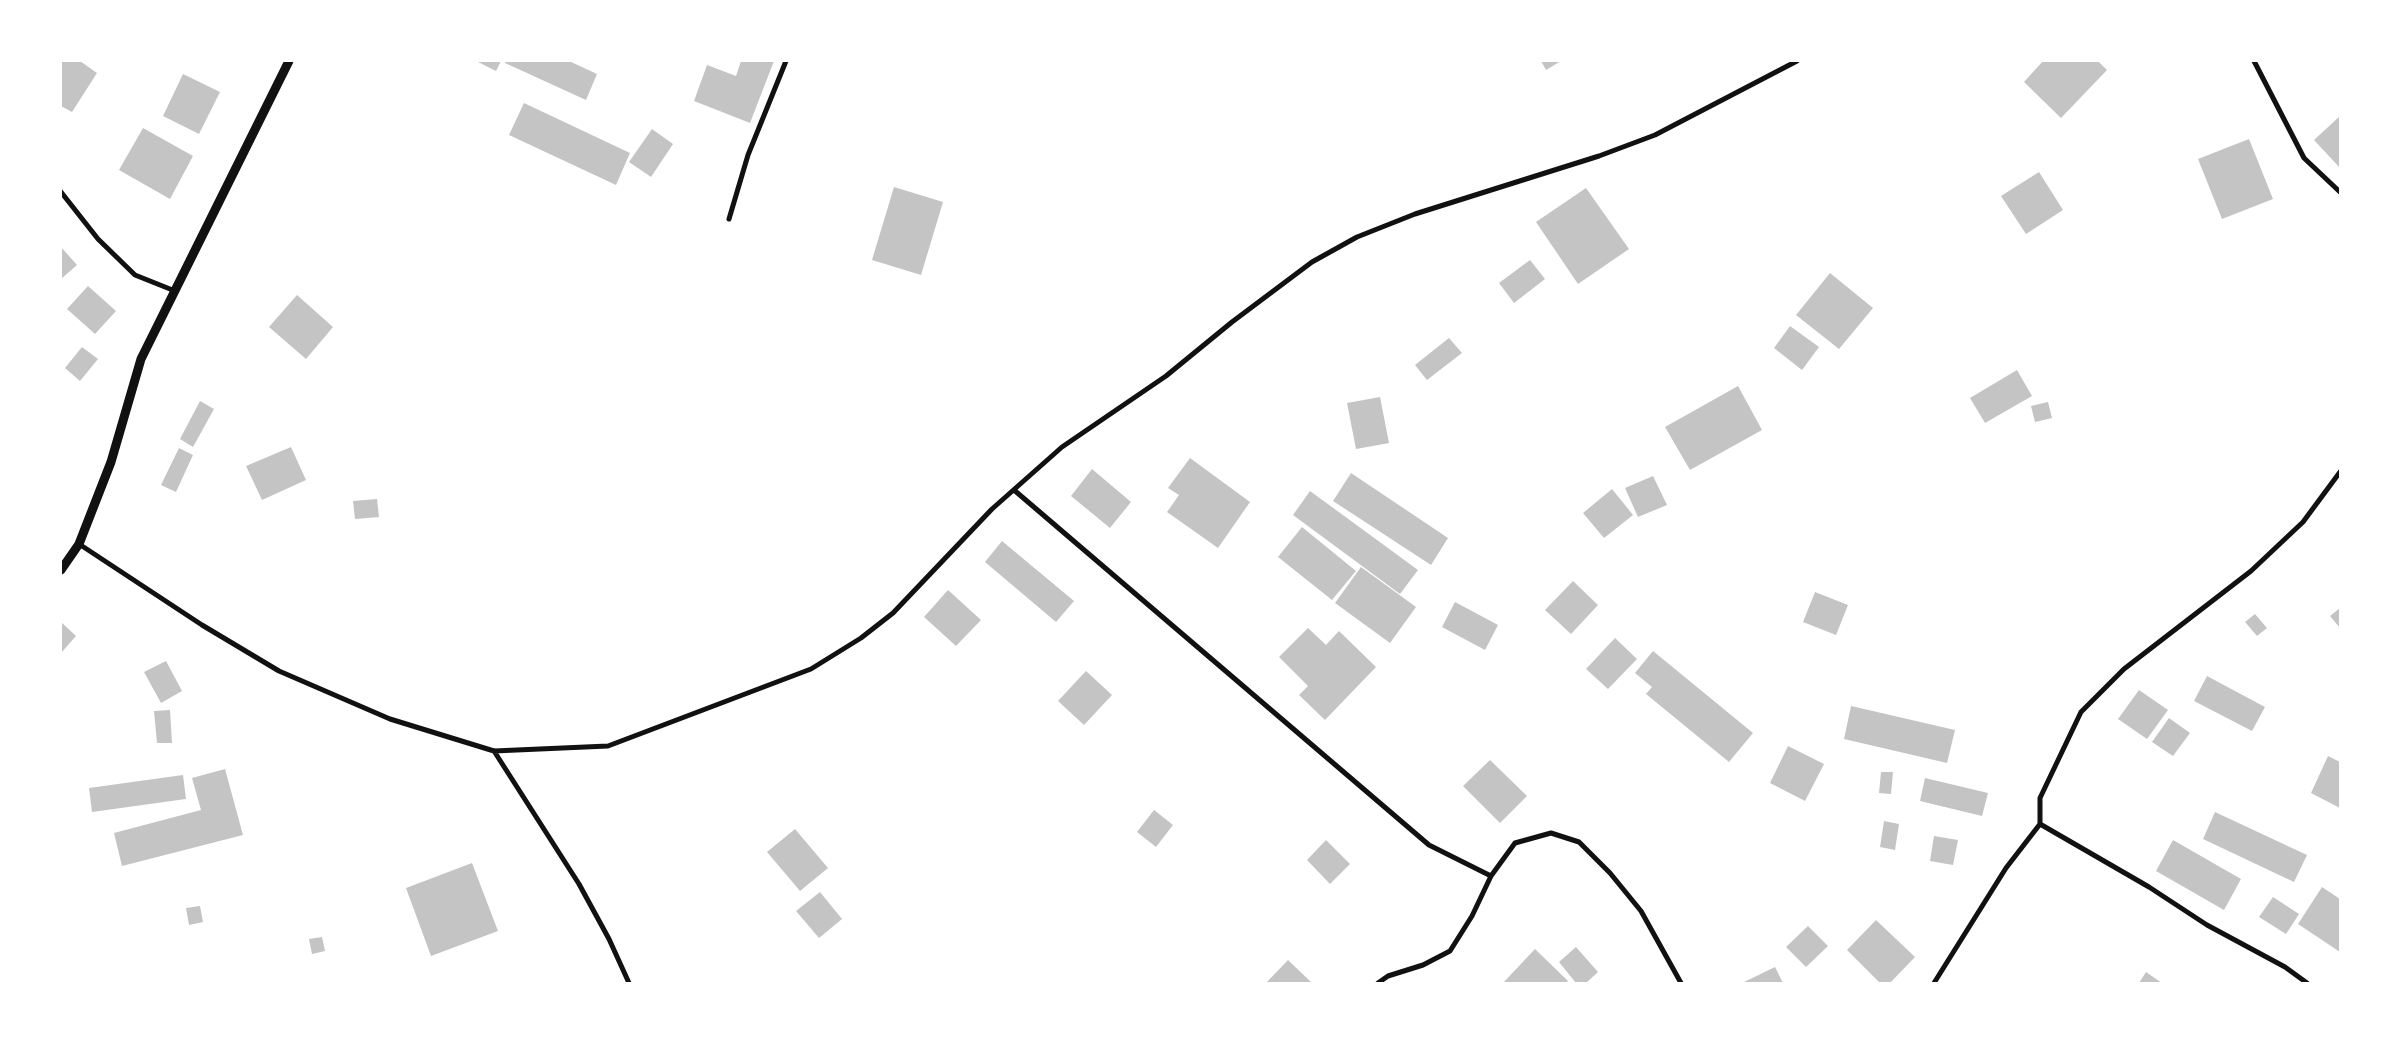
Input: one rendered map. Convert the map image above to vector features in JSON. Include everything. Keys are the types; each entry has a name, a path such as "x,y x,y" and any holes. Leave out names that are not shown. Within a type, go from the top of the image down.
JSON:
{"street":[{"path":"61,570 79,544 111,462 141,359 289,61"},
{"path":"729,219 748,155 786,61"},
{"path":"79,544 202,625 278,672 390,719 448,738 494,750 608,746 811,668 861,638 893,613 992,509 1062,447 1166,376 1232,322 1312,262 1357,237 1415,214 1599,156 1656,135 1798,61"},
{"path":"2254,61 2304,158 2340,192"},
{"path":"61,192 98,239 135,275 175,291"},
{"path":"1934,983 2006,868 2040,824 2040,798 2081,712 2124,669 2250,571 2303,522 2340,472"},
{"path":"1014,490 1429,845 1491,876"},
{"path":"494,750 579,884 609,938 629,983"},
{"path":"2040,824 2149,887 2207,925 2285,967 2308,983"},
{"path":"1378,983 1388,976 1423,965 1450,951 1472,916 1491,876 1515,843 1551,833 1580,842 1610,873 1642,911 1681,983"}],"building":[{"path":"61,61 80,61 97,73 72,112 61,106"},
{"path":"476,61 501,61 496,71"},
{"path":"506,61 569,61 597,74 586,100 505,63"},
{"path":"741,61 774,61 750,123 694,101 707,65 736,76"},
{"path":"1541,61 1561,61 1546,70"},
{"path":"2043,61 2098,61 2107,70 2061,118 2024,82"},
{"path":"183,74 220,92 199,134 163,116"},
{"path":"524,103 630,153 616,185 509,135"},
{"path":"2340,116 2340,168 2314,140"},
{"path":"143,128 193,156 170,199 119,170"},
{"path":"652,129 673,144 651,177 629,162"},
{"path":"2249,139 2273,199 2222,219 2198,159"},
{"path":"2039,172 2063,210 2026,234 2001,196"},
{"path":"894,187 943,202 921,275 872,260"},
{"path":"1586,188 1629,249 1578,284 1536,222"},
{"path":"61,247 77,265 61,279"},
{"path":"1530,260 1545,279 1514,303 1499,283"},
{"path":"1830,273 1873,308 1839,349 1796,315"},
{"path":"88,286 116,311 95,334 67,309"},
{"path":"297,295 333,327 306,359 269,327"},
{"path":"1790,326 1819,347 1802,370 1774,348"},
{"path":"1449,338 1462,353 1427,380 1415,365"},
{"path":"82,347 98,359 80,381 65,368"},
{"path":"2017,370 2032,396 1985,423 1970,398"},
{"path":"1738,386 1762,430 1690,470 1665,427"},
{"path":"1380,397 1389,443 1356,449 1347,403"},
{"path":"200,401 214,409 193,447 180,439"},
{"path":"2048,402 2052,418 2035,422 2031,406"},
{"path":"291,447 306,480 262,500 246,466"},
{"path":"179,448 193,455 176,492 161,485"},
{"path":"1190,458 1250,502 1218,548 1167,512 1179,495 1168,488"},
{"path":"1092,469 1131,502 1110,528 1071,496"},
{"path":"1351,473 1448,538 1431,565 1333,501"},
{"path":"1653,476 1667,505 1638,517 1625,488"},
{"path":"1612,489 1633,515 1604,538 1583,513"},
{"path":"1310,491 1418,570 1400,594 1293,515"},
{"path":"377,499 379,517 355,519 353,501"},
{"path":"1302,527 1356,571 1332,600 1278,557"},
{"path":"1002,541 1074,601 1056,622 985,562"},
{"path":"1361,567 1416,607 1390,643 1335,603"},
{"path":"1573,581 1598,605 1571,634 1545,610"},
{"path":"948,590 981,620 956,646 924,617"},
{"path":"1815,592 1848,605 1836,635 1803,622"},
{"path":"1455,602 1498,625 1485,650 1442,627"},
{"path":"2340,608 2340,628 2330,616"},
{"path":"2255,614 2267,628 2257,636 2245,622"},
{"path":"61,622 76,636 61,653"},
{"path":"1308,628 1326,645 1339,631 1376,667 1325,720 1299,695 1308,686 1279,657"},
{"path":"1615,638 1637,659 1608,689 1586,669"},
{"path":"1653,651 1753,733 1729,762 1646,694 1652,687 1635,673"},
{"path":"166,661 182,691 161,703 144,672"},
{"path":"1086,671 1112,695 1084,725 1058,701"},
{"path":"2207,676 2265,707 2252,731 2194,701"},
{"path":"2139,690 2168,710 2147,739 2118,719"},
{"path":"1851,706 1955,730 1947,763 1844,739"},
{"path":"170,710 172,743 157,743 154,711"},
{"path":"2169,718 2190,733 2173,756 2152,742"},
{"path":"1788,746 1824,764 1805,801 1770,783"},
{"path":"2328,756 2340,762 2340,808 2311,793"},
{"path":"1490,760 1527,796 1500,823 1463,786"},
{"path":"225,769 243,835 122,866 114,833 201,810 192,778"},
{"path":"1881,772 1893,772 1891,794 1879,793"},
{"path":"183,775 186,799 92,812 89,788"},
{"path":"1925,778 1988,793 1982,816 1920,801"},
{"path":"1154,810 1173,825 1156,847 1137,832"},
{"path":"2215,812 2307,855 2294,882 2203,839"},
{"path":"1884,821 1899,824 1895,850 1880,847"},
{"path":"795,829 828,868 800,891 767,852"},
{"path":"1934,836 1958,840 1953,865 1930,861"},
{"path":"1326,840 1350,864 1330,884 1307,860"},
{"path":"2173,840 2241,879 2224,910 2156,871"},
{"path":"472,863 498,931 431,956 406,888"},
{"path":"2322,887 2340,899 2340,952 2298,924"},
{"path":"820,892 842,919 819,938 796,911"},
{"path":"2273,897 2299,914 2286,934 2259,917"},
{"path":"200,906 203,922 189,925 186,908"},
{"path":"1876,920 1915,957 1890,983 1880,983 1847,950"},
{"path":"1808,926 1828,946 1806,967 1786,947"},
{"path":"322,937 325,951 312,954 309,939"},
{"path":"1576,947 1598,972 1586,983 1576,983 1559,962"},
{"path":"1535,949 1568,981 1566,983 1503,983"},
{"path":"1288,960 1312,983 1266,983"},
{"path":"1775,967 1783,983 1742,983"},
{"path":"2146,972 2162,983 2139,983"}]}
